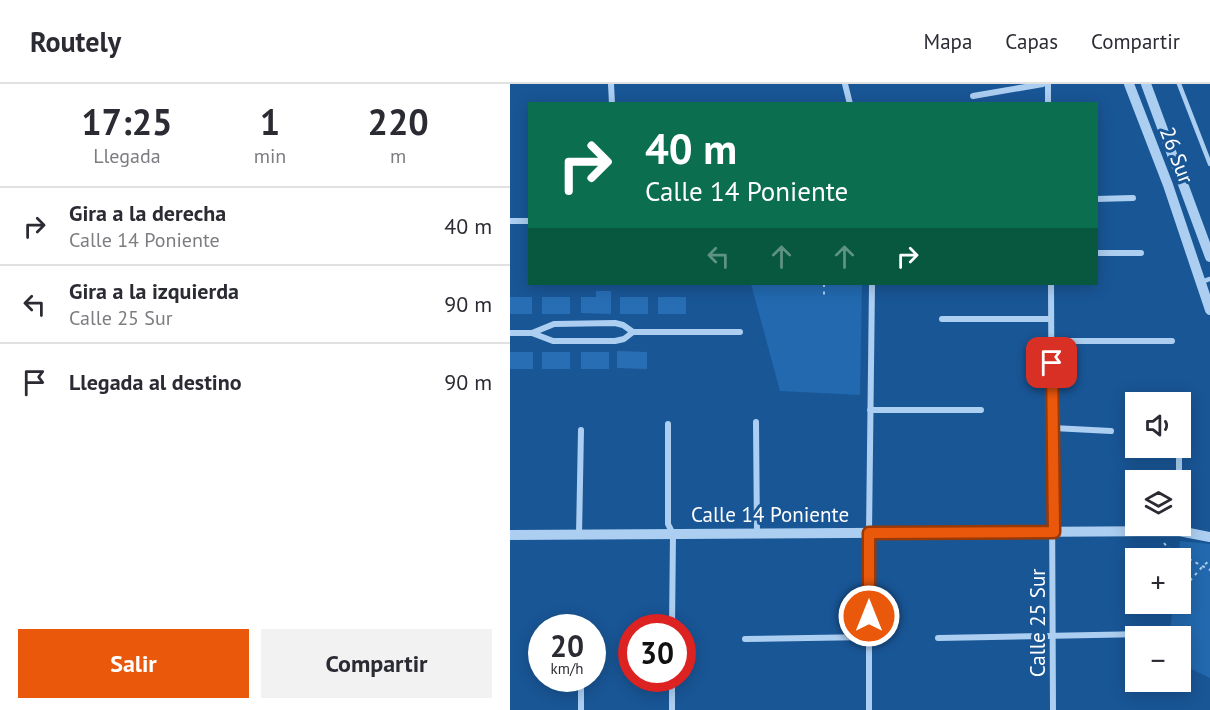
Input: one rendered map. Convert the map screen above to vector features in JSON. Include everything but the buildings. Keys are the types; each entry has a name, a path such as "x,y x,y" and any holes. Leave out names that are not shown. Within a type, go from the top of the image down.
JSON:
{"street":[{"path":"611,84 612,102"},
{"path":"846,84 850,102"},
{"path":"973,96 1046,84 1048,102"},
{"name":"26 Sur","path":"1129,84 1206,281 1210,310"},
{"name":"26 Sur","path":"1146,84 1210,257"},
{"path":"1098,199 1133,198"},
{"path":"510,221 528,221"},
{"path":"1098,253 1141,253"},
{"path":"869,710 872,285"},
{"name":"Calle 25 Sur","path":"1051,285 1054,532 1053,710"},
{"path":"942,319 1051,319"},
{"path":"532,333 554,324 605,323 620,324 633,332 740,332"},
{"path":"510,333 532,333 552,341 615,342 633,332"},
{"path":"1052,341 1172,341"},
{"path":"870,410 981,410"},
{"path":"756,422 757,534"},
{"path":"668,424 668,524 673,534 672,614"},
{"path":"1053,428 1111,431"},
{"path":"579,535 580,430"},
{"name":"Calle 14 Poniente","path":"1191,531 1210,537"},
{"name":"Calle 14 Poniente","path":"510,535 1125,532"},
{"path":"938,638 1125,634"},
{"path":"745,639 869,637"},
{"path":"581,692 581,710"},
{"path":"672,692 672,710"}],"lane":[{"path":"1179,84 1210,164"}],"path":[{"path":"824,285 824,296"},
{"path":"1159,536 1168,548 1210,570"},
{"path":"1191,580 1210,560"}],"shaded area":[{"path":"751,285 862,285 860,395 780,391"},
{"path":"1180,541 1210,544 1210,678 1191,669 1191,626 1171,626 1172,614 1191,614 1191,548 1179,548"}],"route":[{"path":"869,616 869,533 1054,532 1052,363"}]}
